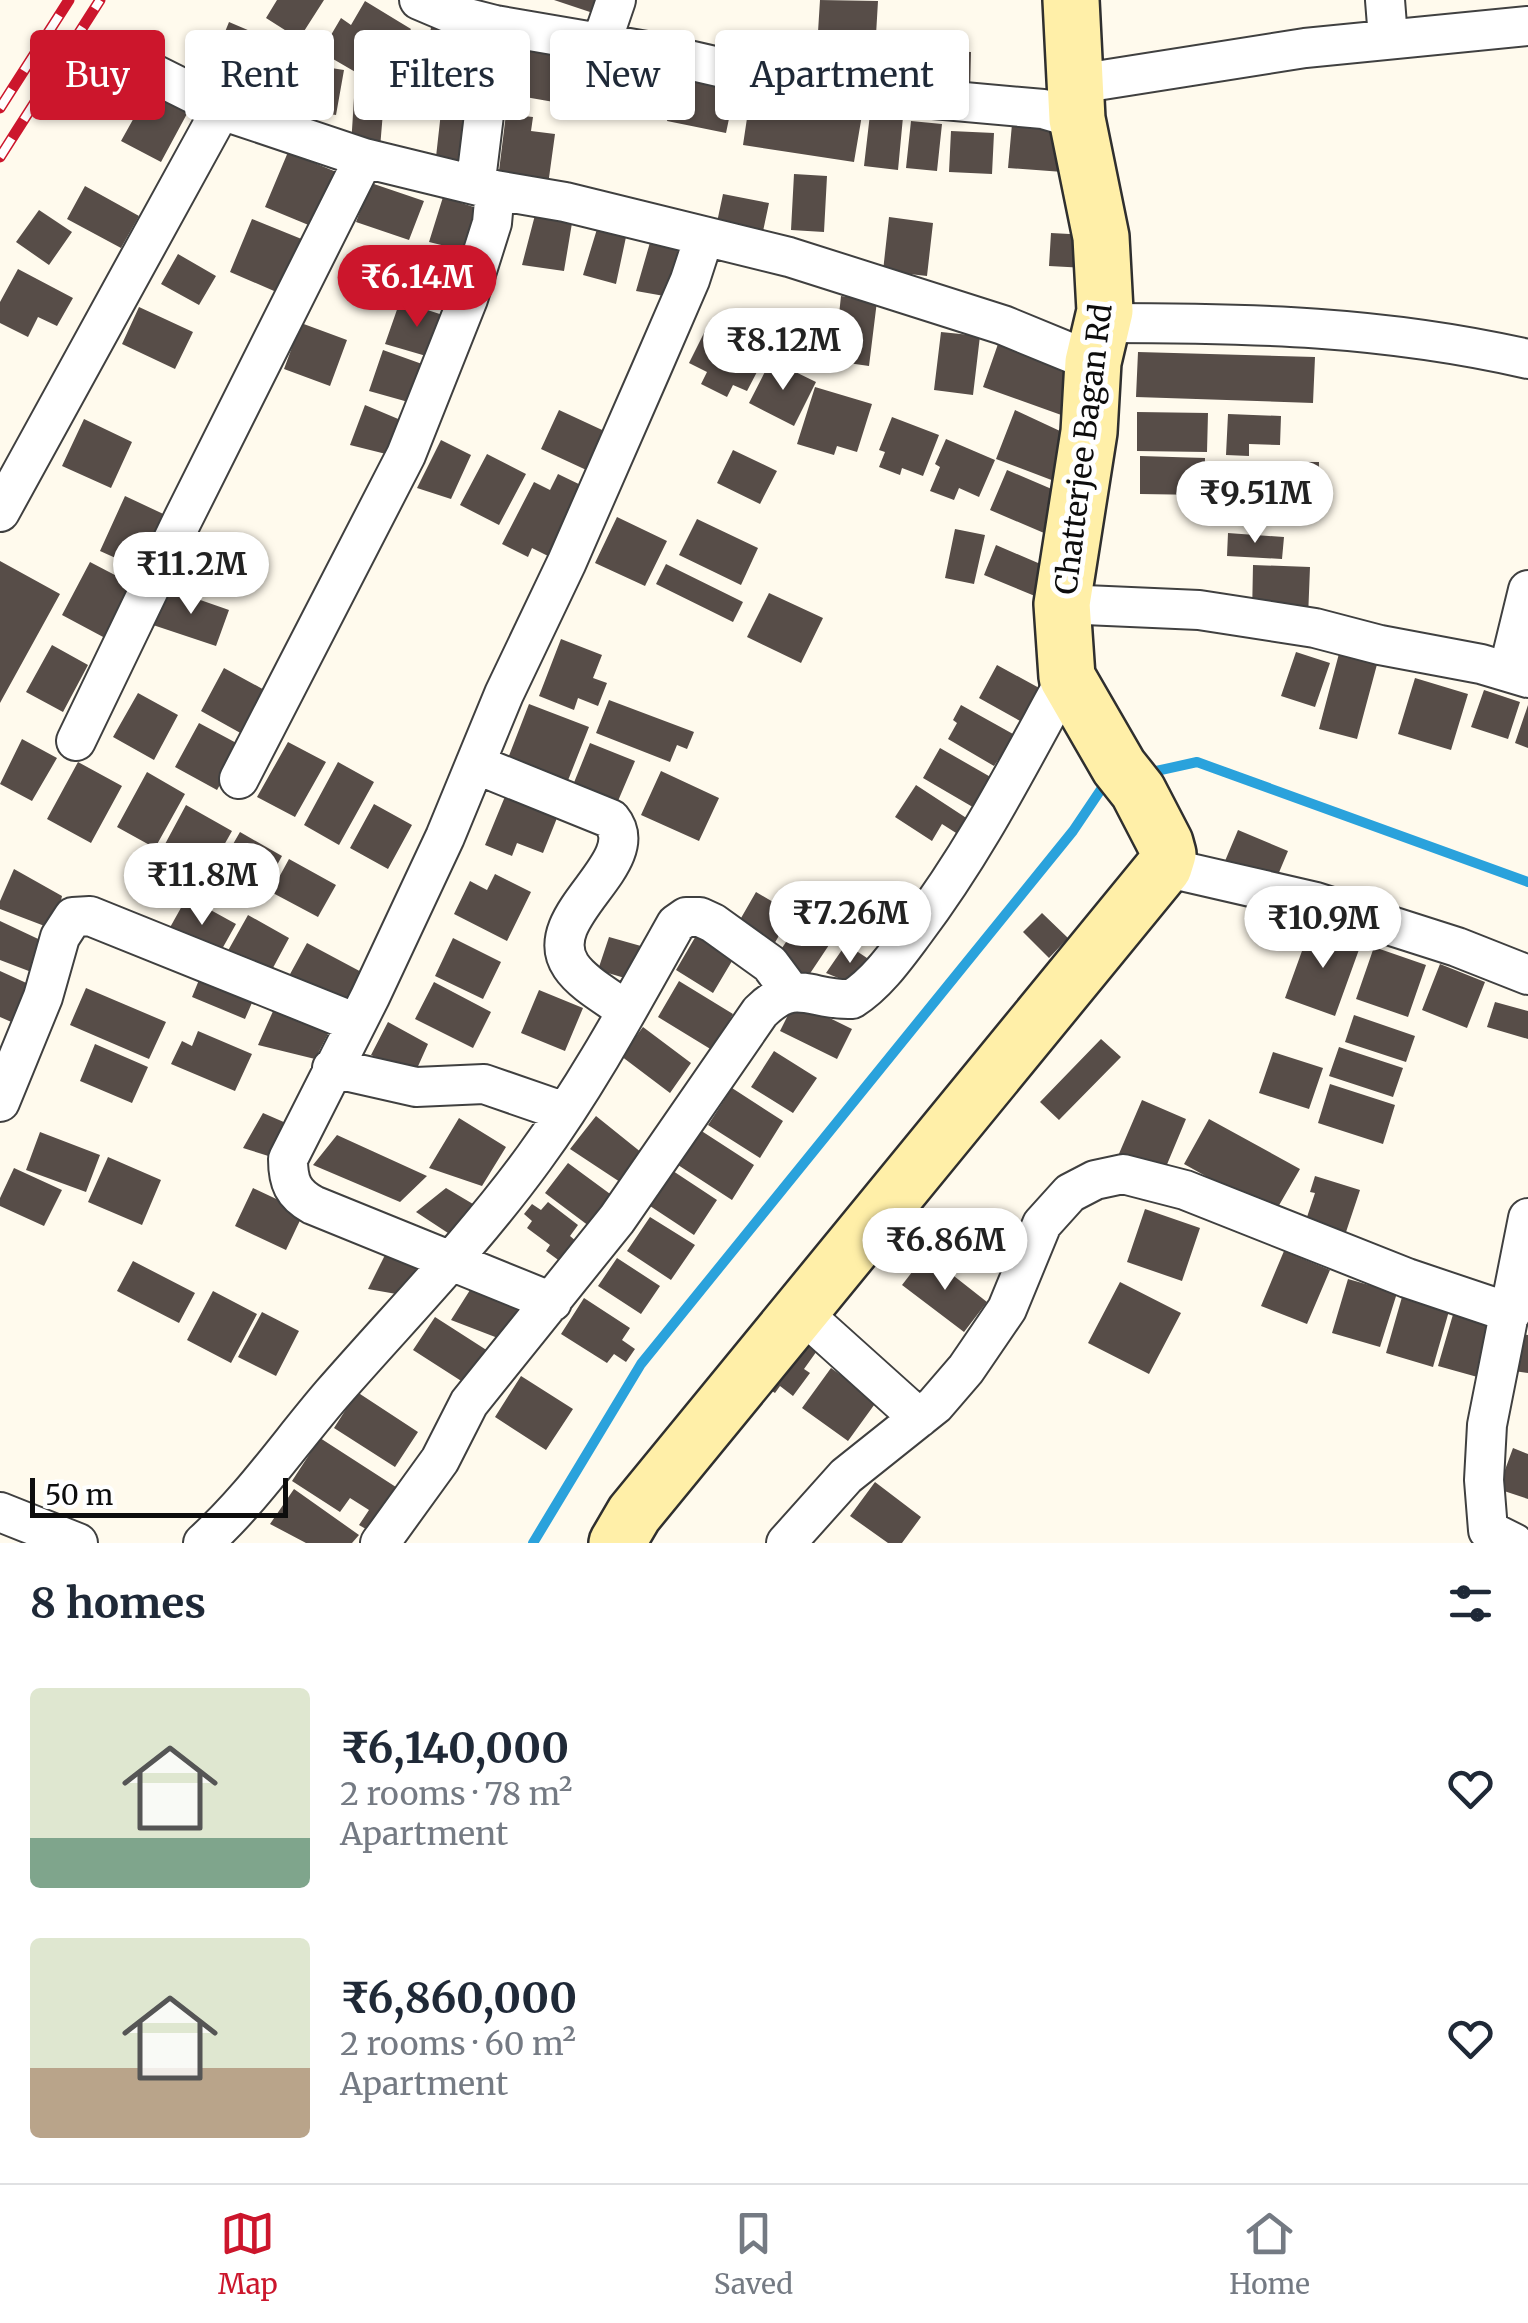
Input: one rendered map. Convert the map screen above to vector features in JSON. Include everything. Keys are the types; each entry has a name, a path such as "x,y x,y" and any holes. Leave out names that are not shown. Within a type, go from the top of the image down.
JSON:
{"street":[{"path":"419,0 452,14 550,35"},
{"path":"606,30 616,0"},
{"name":"Chatterjee Bagan Rd","path":"1071,0 1077,102 1101,238 1098,343 1089,432 1062,604 1066,676 1165,842 1168,854 1164,867"},
{"path":"1385,0 1388,38"},
{"path":"239,779 406,455 468,299 492,223 478,172 495,25"},
{"path":"695,62 810,88 1043,108 1306,48 1528,26"},
{"path":"0,512 215,120"},
{"path":"256,120 364,158 704,237 852,275 1003,325 1098,343 1263,323 1456,342 1528,359"},
{"path":"76,741 364,158"},
{"path":"552,1302 295,1195 288,1175 288,1159 445,838 690,280 704,237"},
{"path":"1062,604 1199,610 1315,628 1518,675 1528,590"},
{"path":"380,1543 440,1460 469,1402 618,1219 760,1012 776,996 790,992 852,1000 866,990 940,898 983,833 1066,676"},
{"path":"475,764 611,819 620,830 620,848 566,934 566,956 573,970 627,1011"},
{"path":"616,1543 634,1514 1164,867 1316,902 1456,947 1528,975"},
{"path":"0,1102 42,996 60,937 73,917 90,916 356,1023"},
{"path":"202,1543 229,1520 351,1372 452,1263 534,1157 627,1011 676,924 686,917 700,917 713,923 770,964 790,992"},
{"path":"332,1068 416,1087 484,1084 564,1112"},
{"path":"786,1543 846,1476 919,1418 966,1369 1008,1309 1042,1224 1070,1193 1094,1180 1122,1174 1185,1190 1408,1278 1511,1313"},
{"path":"1495,1539 1484,1480 1487,1426 1528,1218"},
{"path":"800,1311 919,1418"},
{"path":"0,1512 78,1543"}],"building":[{"path":"277,0 324,0 305,30 285,30 266,18"},
{"path":"554,0 597,0 593,13"},
{"path":"820,0 878,1 876,30 818,30"},
{"path":"365,1 411,29 354,30 354,71 334,60 334,30 341,18 351,25"},
{"path":"433,20 467,30 430,30"},
{"path":"229,22 248,30 226,30"},
{"path":"530,51 550,55 550,101 530,98"},
{"path":"969,52 971,52 969,94"},
{"path":"334,68 344,70 334,115"},
{"path":"695,82 715,86 715,120 729,120 726,133 667,121 695,120"},
{"path":"165,97 185,108 185,117 161,162 121,141 133,120 165,120"},
{"path":"354,98 354,120 382,120 380,148 351,146"},
{"path":"533,117 531,131 555,134 548,185 498,179 505,120"},
{"path":"440,120 482,120 477,162 436,157"},
{"path":"747,120 861,120 854,162 743,145"},
{"path":"869,120 903,120 898,170 864,166"},
{"path":"911,121 942,124 937,171 906,168"},
{"path":"1012,124 1066,128 1063,172 1008,168"},
{"path":"951,131 994,133 992,174 949,172"},
{"path":"288,152 346,176 323,231 265,207"},
{"path":"794,174 827,176 824,232 791,230"},
{"path":"371,183 424,201 409,240 356,222"},
{"path":"85,186 139,216 121,248 67,219"},
{"path":"723,194 769,203 762,236 716,227"},
{"path":"443,197 483,210 474,253 429,242"},
{"path":"39,210 72,232 49,265 16,242"},
{"path":"535,215 572,223 564,271 522,265"},
{"path":"889,217 933,223 927,276 883,271"},
{"path":"252,219 304,240 281,294 230,272"},
{"path":"597,229 626,237 616,284 583,275"},
{"path":"1051,233 1088,235 1086,268 1049,266"},
{"path":"651,239 685,248 670,297 636,291"},
{"path":"178,254 216,276 199,305 161,284"},
{"path":"418,257 465,273 456,308 404,288"},
{"path":"18,269 73,298 57,326 38,317 28,337 0,323 0,302"},
{"path":"841,296 877,301 869,366 834,361"},
{"path":"400,301 452,318 433,358 385,344"},
{"path":"139,307 193,332 175,369 122,344"},
{"path":"710,321 769,349 747,391 733,385 727,397 701,384 707,372 689,363"},
{"path":"301,323 347,340 330,386 284,369"},
{"path":"941,332 980,336 973,395 934,390"},
{"path":"998,344 1074,375 1078,421 983,387"},
{"path":"383,350 436,369 419,405 369,391"},
{"path":"1138,352 1315,357 1313,403 1136,397"},
{"path":"771,360 816,382 794,426 749,403"},
{"path":"815,387 872,404 857,452 837,446 834,455 797,444"},
{"path":"365,405 403,421 390,455 350,445"},
{"path":"559,410 613,435 595,474 541,449"},
{"path":"1015,410 1075,438 1062,484 996,459"},
{"path":"1137,412 1208,413 1207,452 1137,451"},
{"path":"1228,414 1281,416 1280,445 1249,444 1249,456 1226,455"},
{"path":"892,417 939,435 923,476 902,468 900,475 879,467 885,452 879,450"},
{"path":"84,419 132,442 111,488 62,466"},
{"path":"946,439 995,460 979,497 959,488 954,500 930,491 940,467 935,464"},
{"path":"441,440 471,455 451,499 417,488"},
{"path":"733,450 777,471 760,504 717,483"},
{"path":"487,454 526,474 499,525 460,505"},
{"path":"1140,456 1205,458 1204,495 1140,494"},
{"path":"1227,462 1319,462 1318,502 1227,501"},
{"path":"1007,470 1068,496 1051,536 990,510"},
{"path":"558,474 587,488 552,558 532,548 528,557 502,544 534,482 550,490"},
{"path":"125,496 174,519 149,573 100,551"},
{"path":"617,517 667,541 645,586 595,563"},
{"path":"697,519 758,548 741,585 679,555"},
{"path":"955,529 985,535 974,584 945,578"},
{"path":"1228,533 1284,537 1282,559 1227,556"},
{"path":"996,545 1059,572 1047,601 984,575"},
{"path":"0,561 60,594 0,703"},
{"path":"90,562 134,585 105,638 62,615"},
{"path":"666,564 743,602 733,622 656,584"},
{"path":"1253,565 1310,567 1308,618 1252,616"},
{"path":"166,588 229,610 216,646 153,625"},
{"path":"769,593 823,618 801,663 747,637"},
{"path":"561,639 602,655 593,678 607,683 598,706 578,698 574,710 539,696"},
{"path":"52,645 88,665 63,712 26,692"},
{"path":"1341,646 1379,657 1357,739 1319,729"},
{"path":"1296,652 1330,663 1315,707 1281,696"},
{"path":"997,665 1041,689 1022,722 979,698"},
{"path":"224,668 268,692 244,735 201,711"},
{"path":"1415,678 1468,694 1451,750 1398,734"},
{"path":"1484,690 1520,702 1508,739 1471,727"},
{"path":"138,693 178,715 154,760 113,737"},
{"path":"609,700 694,732 687,749 677,745 670,762 596,733"},
{"path":"529,704 589,727 565,788 505,766"},
{"path":"961,705 1013,734 1011,738 1020,743 1007,765 998,760 994,766 948,739"},
{"path":"1528,705 1528,748 1515,743"},
{"path":"199,723 242,746 217,790 175,767"},
{"path":"22,739 57,758 32,801 0,784"},
{"path":"288,742 326,762 295,817 257,797"},
{"path":"590,743 635,761 615,808 571,790"},
{"path":"940,748 1001,783 983,813 923,778"},
{"path":"78,762 122,786 91,843 47,819"},
{"path":"338,762 374,782 339,845 304,825"},
{"path":"661,771 719,798 699,841 641,815"},
{"path":"147,772 185,794 155,848 117,827"},
{"path":"916,785 974,823 964,838 942,824 932,841 895,817"},
{"path":"506,794 559,813 543,853 517,843 512,856 485,845"},
{"path":"374,804 412,825 388,869 350,848"},
{"path":"186,805 232,831 202,884 157,859"},
{"path":"1238,830 1288,851 1275,882 1225,861"},
{"path":"240,832 282,856 260,896 217,872"},
{"path":"289,859 336,885 318,917 271,892"},
{"path":"14,869 62,896 55,930 0,909"},
{"path":"495,874 531,892 507,941 454,914 470,881 487,890"},
{"path":"756,892 792,913 773,946 737,925"},
{"path":"187,897 236,924 217,958 168,931"},
{"path":"1042,913 1068,938 1049,958 1023,932"},
{"path":"248,915 289,938 267,979 225,956"},
{"path":"802,918 833,939 807,978 776,957"},
{"path":"0,921 51,945 34,973 0,960"},
{"path":"1311,926 1361,944 1335,1016 1285,998"},
{"path":"697,934 735,956 713,993 676,970"},
{"path":"609,937 648,948 638,982 598,970"},
{"path":"453,938 501,962 483,999 435,976"},
{"path":"307,943 367,975 355,1006 289,976"},
{"path":"846,944 873,962 858,986 826,973"},
{"path":"1374,947 1426,965 1408,1017 1356,999"},
{"path":"1440,964 1485,982 1467,1028 1422,1010"},
{"path":"0,971 33,986 16,1024 0,1017"},
{"path":"201,975 254,998 245,1019 192,997"},
{"path":"679,981 733,1014 712,1050 658,1017"},
{"path":"434,982 491,1012 473,1048 415,1019"},
{"path":"86,988 166,1022 149,1059 70,1025"},
{"path":"539,990 583,1008 565,1051 521,1033"},
{"path":"795,1001 852,1029 837,1059 780,1031"},
{"path":"1495,1002 1528,1011 1528,1039 1487,1027"},
{"path":"274,1009 329,1032 315,1059 258,1045"},
{"path":"1354,1015 1415,1036 1406,1062 1345,1042"},
{"path":"388,1022 428,1044 415,1073 371,1055"},
{"path":"643,1027 691,1063 670,1093 621,1056"},
{"path":"198,1031 252,1054 235,1091 171,1064 182,1041 192,1046"},
{"path":"1101,1039 1121,1057 1059,1120 1040,1102"},
{"path":"95,1044 148,1067 132,1103 80,1081"},
{"path":"1339,1047 1403,1068 1393,1097 1329,1076"},
{"path":"774,1051 817,1078 793,1113 751,1087"},
{"path":"1273,1052 1323,1068 1309,1109 1259,1093"},
{"path":"1330,1084 1395,1105 1383,1144 1318,1123"},
{"path":"732,1088 783,1121 760,1158 708,1125"},
{"path":"1142,1100 1186,1119 1163,1174 1118,1156"},
{"path":"263,1113 286,1123 278,1159 243,1148"},
{"path":"596,1116 642,1153 620,1182 570,1149"},
{"path":"459,1118 506,1147 482,1186 429,1168"},
{"path":"1209,1119 1300,1169 1274,1214 1184,1164"},
{"path":"700,1130 754,1165 732,1200 678,1165"},
{"path":"40,1132 100,1155 86,1192 26,1170"},
{"path":"337,1135 427,1176 400,1202 313,1165"},
{"path":"108,1157 161,1180 142,1225 88,1202"},
{"path":"568,1163 617,1199 589,1226 545,1193"},
{"path":"14,1168 62,1190 44,1226 0,1206"},
{"path":"673,1171 717,1200 694,1235 650,1206"},
{"path":"1315,1176 1360,1190 1343,1241 1303,1229 1315,1193 1310,1192"},
{"path":"253,1188 304,1212 286,1250 235,1226"},
{"path":"446,1188 473,1204 448,1233 416,1212"},
{"path":"548,1202 578,1225 570,1236 576,1241 561,1262 546,1251 550,1245 527,1228 532,1221 524,1214 532,1204 541,1210"},
{"path":"1145,1209 1200,1228 1182,1281 1127,1262"},
{"path":"650,1217 695,1245 671,1280 627,1251"},
{"path":"388,1249 430,1269 402,1295 368,1289"},
{"path":"1284,1251 1330,1270 1307,1324 1261,1306"},
{"path":"926,1254 987,1302 964,1332 902,1285"},
{"path":"617,1258 660,1286 641,1314 598,1286"},
{"path":"133,1261 195,1293 179,1323 117,1291"},
{"path":"477,1279 524,1309 503,1340 451,1320"},
{"path":"1348,1279 1397,1293 1380,1347 1332,1333"},
{"path":"1120,1282 1181,1313 1149,1374 1088,1343"},
{"path":"213,1291 257,1314 231,1363 187,1340"},
{"path":"1402,1297 1449,1311 1433,1367 1386,1353"},
{"path":"584,1298 630,1328 622,1340 635,1349 626,1362 614,1354 607,1363 561,1334"},
{"path":"1454,1311 1497,1324 1481,1378 1438,1366"},
{"path":"262,1312 299,1331 276,1376 238,1357"},
{"path":"435,1317 488,1351 466,1384 413,1350"},
{"path":"1519,1334 1528,1335 1528,1373 1514,1371"},
{"path":"802,1337 819,1348 804,1369 810,1373 793,1396 780,1386 775,1393 758,1382"},
{"path":"831,1368 877,1401 848,1441 802,1408"},
{"path":"521,1376 573,1409 546,1450 495,1417"},
{"path":"357,1392 418,1432 395,1467 334,1428"},
{"path":"320,1438 399,1489 371,1532 359,1525 369,1510 350,1498 340,1512 292,1481"},
{"path":"1513,1448 1528,1454 1528,1499 1498,1489"},
{"path":"875,1482 921,1517 902,1543 888,1543 850,1516"},
{"path":"294,1489 359,1535 352,1543 306,1543 270,1524"}],"waterway":[{"path":"1147,773 1197,762 1528,882"},
{"path":"533,1543 641,1364 1110,781"}],"railway":[{"path":"0,108 69,0"},
{"path":"0,157 100,0"}]}
